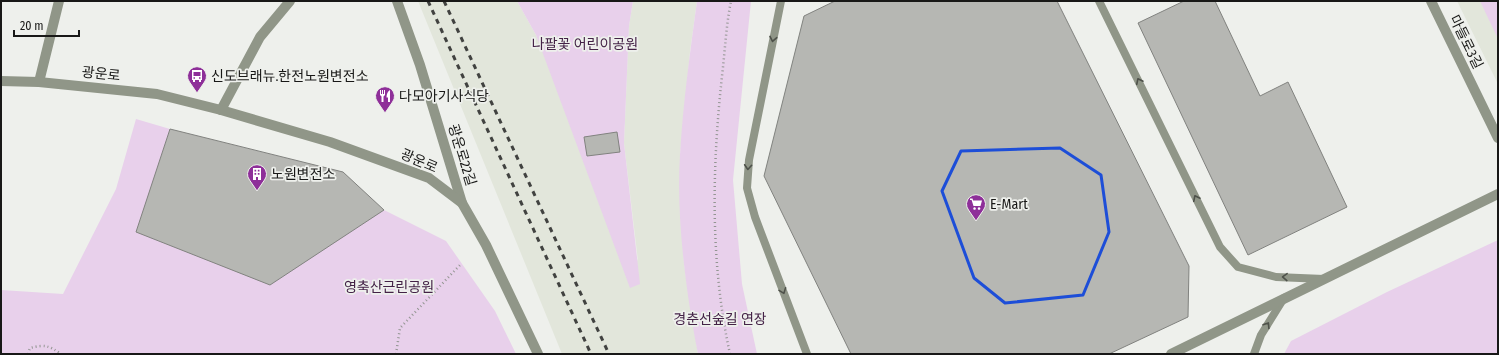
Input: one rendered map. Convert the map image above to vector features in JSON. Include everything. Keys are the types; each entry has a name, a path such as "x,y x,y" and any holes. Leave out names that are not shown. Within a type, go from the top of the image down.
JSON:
{"street":[{"path":"39,82 59,1"},
{"path":"221,110 260,37 290,1"},
{"name":"광운로22길","path":"397,1 420,65 462,204"},
{"name":"마들로3길","path":"1431,1 1498,138"},
{"name":"광운로","path":"1,81 39,82 157,94 221,110 330,142 428,178 462,204 486,245 538,354"},
{"path":"1171,354 1498,194"}],"lane":[{"path":"781,1 749,160 747,188 755,217 807,354"},
{"path":"1099,1 1220,247 1238,267 1276,277 1324,279"},
{"path":"1254,354 1261,335 1284,298"}],"path":[{"path":"730,354 724,325 716,242 714,162 731,1"},
{"path":"396,354 400,328 461,264"},
{"path":"28,354 30,348 39,346 50,346 61,354"}],"highlighted area":[{"path":"1060,148 1101,175 1109,232 1083,295 1005,303 974,278 942,191 961,151"}],"shaded area":[{"path":"418,1 517,1 536,35 638,261 624,143 629,26 633,1 697,1 690,52 680,156 684,264 698,354 562,354"},
{"path":"1457,1 1498,1 1498,84"}],"green space":[{"name":"나팔꽃 어린이공원","path":"517,1 633,1 629,26 624,143 640,284 630,288 536,35"},
{"name":"경춘선숲길 연장","path":"697,1 751,1 733,180 742,284 757,354 698,354 686,280 679,204 681,136"},
{"path":"1480,1 1498,1 1498,39"},
{"name":"영축산근린공원","path":"136,119 170,129 137,232 270,285 296,265 384,210 446,241 495,311 516,354 1,354 1,290 63,294 116,189"},
{"path":"1498,240 1498,354 1284,354 1291,341 1387,292"}],"building":[{"name":"E-Mart","path":"835,1 1057,1 1189,266 1188,317 1109,354 851,354 764,176 804,16"},
{"path":"1184,1 1215,1 1260,96 1288,82 1347,207 1248,255 1138,23"},
{"name":"노원변전소","path":"170,129 343,172 384,210 270,285 136,232"},
{"path":"617,132 620,152 587,156 584,137"}],"railway":[{"path":"428,1 591,354"},
{"path":"444,1 609,354"}],"place":[{"name":"신도브래뉴.한전노원변전소","path":"197,93"},
{"name":"다모아기사식당","path":"385,113"},
{"name":"노원변전소","path":"257,191"},
{"name":"E-Mart","path":"976,221"}]}
